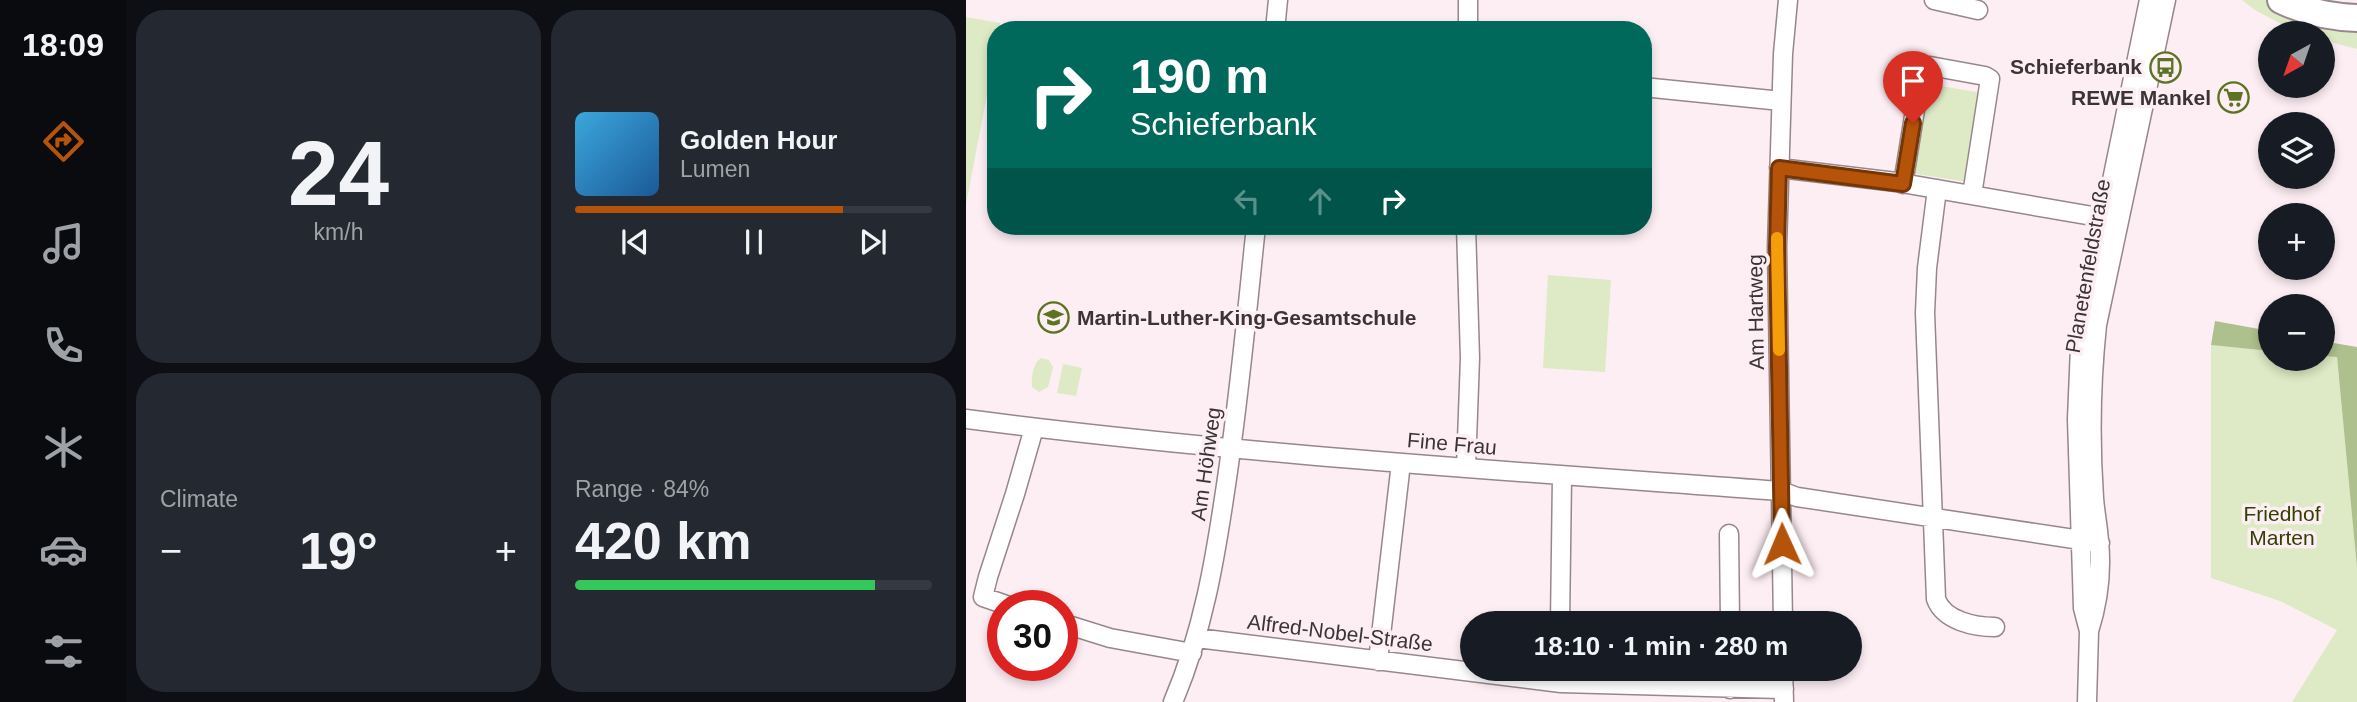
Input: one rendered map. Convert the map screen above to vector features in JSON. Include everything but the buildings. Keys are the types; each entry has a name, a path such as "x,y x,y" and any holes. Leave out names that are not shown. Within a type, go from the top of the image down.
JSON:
{"highway":[{"path":"2281,0 2302,10 2329,17 2357,18"}],"street":[{"path":"1276,21 1278,0"},
{"path":"1468,0 1468,21"},
{"name":"Am Hartweg","path":"1783,611 1777,247 1781,101 1788,0"},
{"path":"1934,0 1978,10"},
{"name":"Planetenfeldstraße","path":"2089,631 2083,608 2077,419 2079,360 2083,321 2149,0"},
{"name":"Planetenfeldstraße","path":"2087,702 2089,631 2097,605 2100,544 2094,500 2092,369 2097,325 2166,0"},
{"path":"1903,184 1921,73 1924,68 1930,66 1990,79 1972,195"},
{"path":"1652,88 1781,101"},
{"path":"1779,168 1937,189 2104,218"},
{"path":"1937,189 1927,268 1925,313 1936,599 1942,611 1973,626 1995,627"},
{"name":"Am Höhweg","path":"1173,702 1194,645 1211,580 1231,448 1255,235"},
{"path":"1466,235 1470,358 1466,468"},
{"name":"Fine Frau","path":"966,419 1231,448 1562,477 1781,491 1797,497 2081,542"},
{"path":"987,598 984,597 988,577 1016,494 1034,428"},
{"path":"1378,661 1401,463"},
{"path":"1560,611 1562,477"},
{"path":"1729,534 1730,611"},
{"path":"2081,542 2100,544"},
{"name":"Alfred-Nobel-Straße","path":"1078,628 1110,638 1460,668"},
{"name":"Alfred-Nobel-Straße","path":"1626,681 1784,695"},
{"path":"1730,681 1730,689"}],"green space":[{"path":"2242,0 2267,0 2286,11 2357,24 2357,49 2335,43 2335,21 2276,21"},
{"path":"966,17 989,21 987,94 966,205"},
{"path":"1924,83 1982,93 1968,182 1910,173"},
{"path":"1548,275 1611,280 1605,372 1543,368"},
{"path":"2215,321 2258,329 2258,350 2211,345"},
{"path":"2335,343 2357,347 2357,568"},
{"name":"Friedhof Marten","path":"2211,345 2258,350 2258,371 2335,371 2337,357 2357,568 2357,702 2292,702 2337,630 2280,601 2211,578"},
{"path":"1041,358 1049,360 1053,367 1048,387 1039,392 1032,387 1032,379 1034,367"},
{"path":"1063,364 1082,368 1076,396 1057,393"}],"slow traffic":[{"path":"1777,238 1779,350"}],"place":[{"name":"Schieferbank","path":"2165,67"},
{"name":"REWE Mankel","path":"2234,98"},
{"name":"Martin-Luther-King-Gesamtschule","path":"1054,318"}],"route":[{"path":"1782,544 1777,247 1779,168 1903,184 1913,123"}]}
